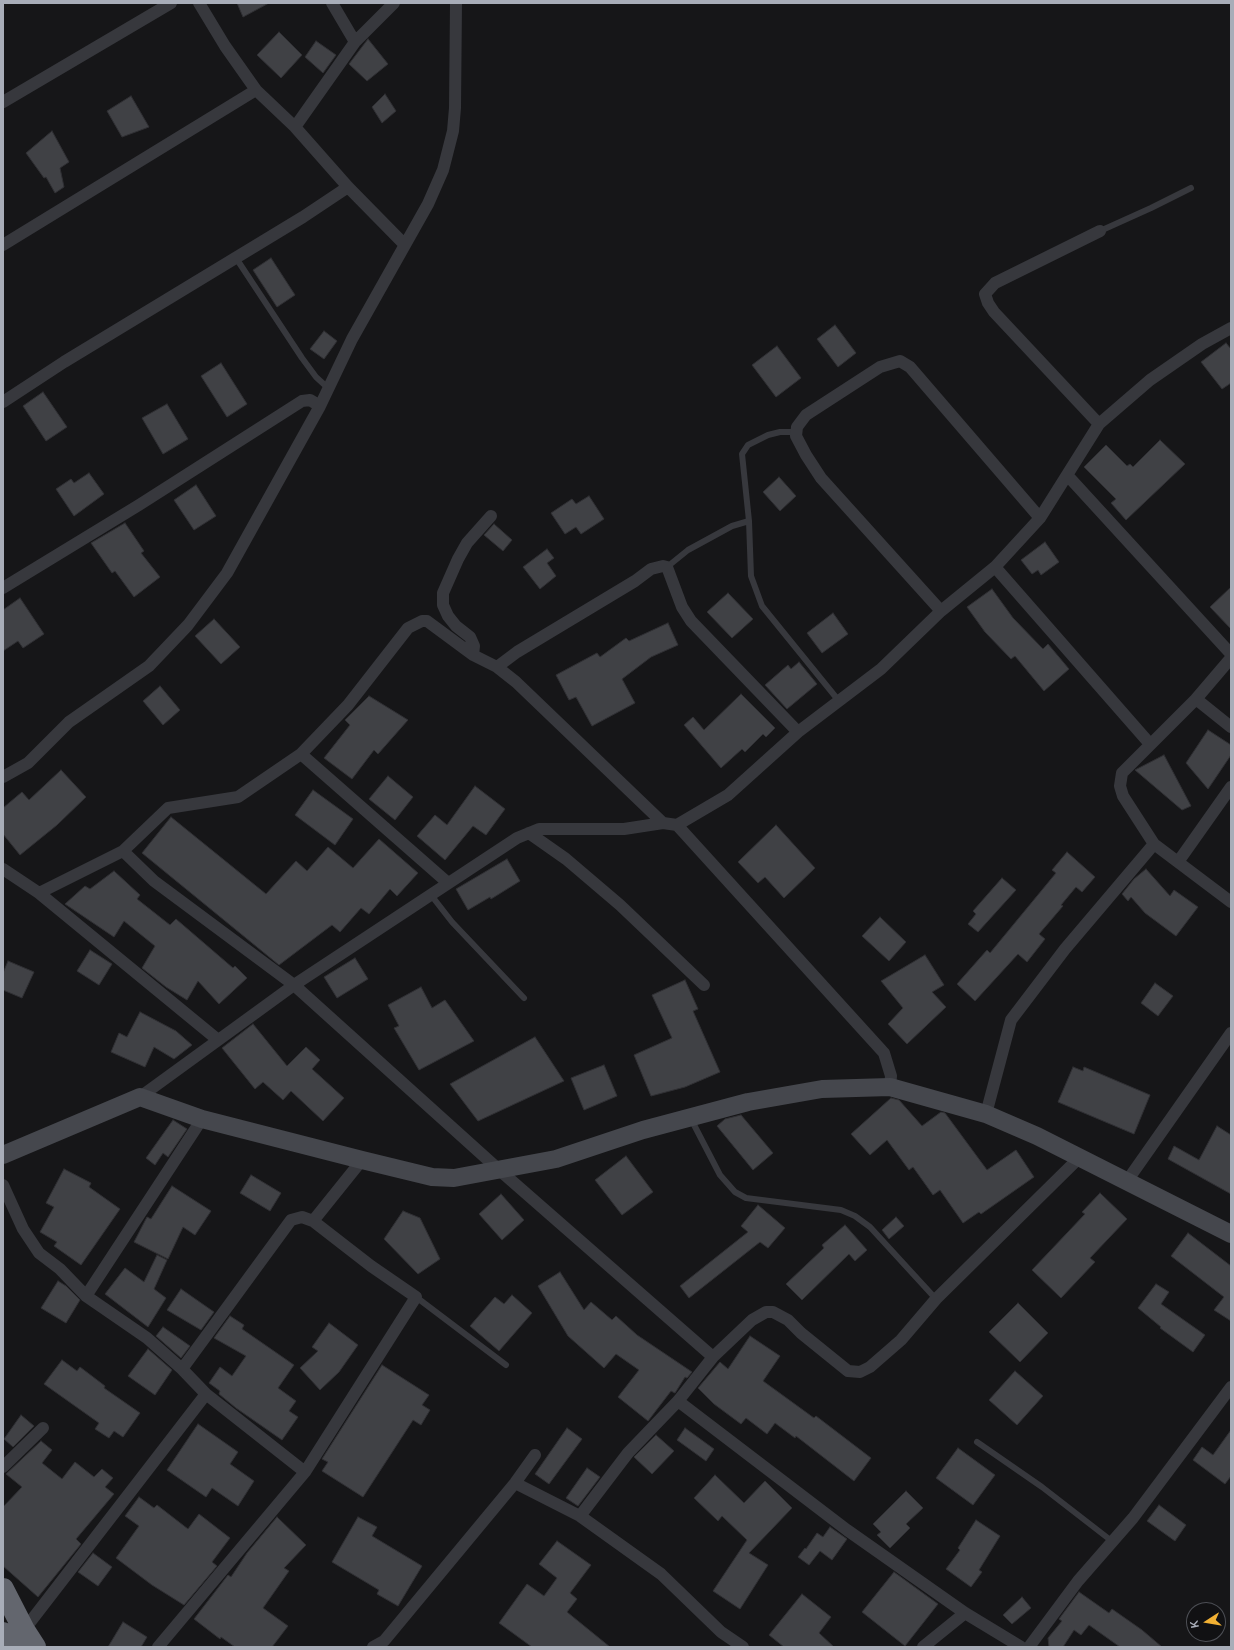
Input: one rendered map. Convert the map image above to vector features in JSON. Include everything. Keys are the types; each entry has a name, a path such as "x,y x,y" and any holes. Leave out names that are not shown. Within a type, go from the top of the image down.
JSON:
{"highway":[{"path":"3,1589 18,1639"}],"street":[{"path":"3,102 171,3"},
{"path":"199,3 225,46 256,90 295,127 348,186 404,244"},
{"path":"332,3 355,42"},
{"path":"295,127 355,42 394,3"},
{"path":"3,777 28,764 69,722 149,666 188,625 227,573 320,406 352,339 436,187 450,146 455,108 456,3"},
{"path":"3,246 256,90"},
{"path":"3,402 71,358 303,217 348,186"},
{"path":"1099,424 994,312 988,303 985,294 995,283 1100,231"},
{"path":"3,1155 140,1097 294,985 517,838 539,829 624,828 663,824 678,825 728,795 798,732 881,669 941,611 995,567 1040,518 1068,476 1099,424 1150,380 1202,344 1231,328"},
{"path":"941,611 821,478 799,444 797,427 806,415 880,367 900,361 910,367 1040,518"},
{"path":"3,588 139,505 302,401 310,400 320,406"},
{"path":"1068,476 1231,654"},
{"path":"473,655 473,642 470,637 456,626 448,616 443,605 443,593 455,564 467,543 491,516"},
{"path":"497,667 516,652 635,581 651,569 666,567 682,607 691,621 798,732"},
{"path":"995,567 1150,744"},
{"path":"39,893 123,851 168,808 238,797 301,754 348,705 408,628 414,623 427,621 473,655 497,667 516,682 663,824"},
{"path":"1231,658 1196,699 1122,773 1120,786 1123,796 1154,844 1231,902"},
{"path":"1196,699 1231,727"},
{"path":"301,754 448,883"},
{"path":"1178,862 1231,787"},
{"path":"678,825 884,1053 891,1076 890,1087"},
{"path":"529,834 566,859 620,905 704,985"},
{"path":"986,1114 1011,1020 1065,949 1154,844"},
{"path":"123,851 154,881 294,985 497,1168 713,1357"},
{"path":"3,869 39,893 218,1040"},
{"path":"1127,1181 1229,1040"},
{"path":"140,1097 202,1119 432,1177 454,1178 497,1168 556,1159 643,1130 748,1102 822,1089 890,1087 986,1114 1080,1157 1231,1234"},
{"path":"86,1296 202,1119"},
{"path":"580,1516 628,1453 678,1401 713,1357 752,1320 766,1312 773,1312 788,1320 801,1333 848,1371 860,1372 870,1367 901,1340 936,1299 1080,1157"},
{"path":"313,1221 362,1160"},
{"path":"3,1185 23,1229 39,1253 60,1269 86,1296 147,1338 182,1369 206,1394 305,1472"},
{"path":"158,1647 305,1472 416,1297 365,1261 313,1221 302,1217 291,1220 182,1369"},
{"path":"1029,1647 1078,1581 1142,1507 1231,1387"},
{"path":"18,1639 206,1394"},
{"path":"678,1401 847,1530 965,1613 1021,1647"},
{"path":"3,1467 43,1428"},
{"path":"373,1647 384,1641 515,1483 535,1455"},
{"path":"515,1483 580,1516 661,1574 721,1632 743,1647"},
{"path":"923,1647 965,1613"}],"lane":[{"path":"1100,231 1191,188"},
{"path":"236,258 302,358 316,377 328,388"},
{"path":"797,432 774,433 748,445 744,450 742,458 749,521 751,576 762,606 839,701"},
{"path":"666,567 688,550 732,526 749,521"},
{"path":"431,895 452,922 524,998"},
{"path":"690,1117 720,1175 735,1192 746,1198 841,1210 855,1216 870,1227 936,1299"},
{"path":"416,1297 506,1365"},
{"path":"977,1442 1042,1487 1113,1542"}],"building":[{"path":"237,3 269,3 243,17"},
{"path":"279,32 302,55 281,78 257,55"},
{"path":"368,39 388,64 367,81 349,64"},
{"path":"316,41 336,55 323,73 305,57"},
{"path":"385,94 396,111 382,123 372,107"},
{"path":"131,96 149,127 122,137 107,111"},
{"path":"52,131 69,162 60,168 64,187 55,193 46,177 44,178 26,153"},
{"path":"271,258 295,295 277,307 253,270"},
{"path":"835,325 856,353 838,367 817,339"},
{"path":"324,331 337,341 324,359 310,349"},
{"path":"1226,343 1231,349 1231,383 1222,389 1201,362"},
{"path":"777,346 801,378 776,397 752,365"},
{"path":"221,363 247,404 227,417 201,376"},
{"path":"43,392 67,427 46,441 23,406"},
{"path":"167,404 188,439 163,454 142,418"},
{"path":"1160,440 1185,464 1126,520 1111,503 1116,499 1084,467 1106,445 1127,466 1130,464 1133,467"},
{"path":"89,473 104,494 74,516 56,489 71,479 74,483"},
{"path":"779,477 796,496 780,511 763,492"},
{"path":"196,485 216,516 194,530 174,500"},
{"path":"589,496 604,519 581,534 576,527 565,534 551,513 572,499 576,504"},
{"path":"125,523 144,551 141,553 160,577 134,597 115,571 112,573 91,543"},
{"path":"494,524 512,540 503,551 484,535"},
{"path":"1045,542 1059,562 1041,575 1038,570 1032,574 1021,560"},
{"path":"547,549 554,558 547,563 556,576 540,589 523,567"},
{"path":"1231,587 1231,629 1210,607"},
{"path":"992,589 1013,618 1043,649 1048,644 1069,669 1044,691 1015,656 1011,659 985,632 967,607"},
{"path":"728,593 753,619 732,638 707,612"},
{"path":"20,598 44,634 23,648 18,641 3,651 3,610"},
{"path":"833,613 848,634 822,653 807,633"},
{"path":"214,619 240,647 221,664 195,636"},
{"path":"668,623 678,645 651,657 622,679 635,703 592,726 576,697 569,700 556,675 597,653 600,657 626,638 629,641"},
{"path":"799,662 817,684 787,709 765,685 788,665 791,669"},
{"path":"160,686 180,710 163,725 143,701"},
{"path":"741,694 775,728 766,737 763,734 745,752 742,749 721,768 684,725 693,717 704,730"},
{"path":"369,696 408,720 378,754 374,750 352,779 324,758 350,725 345,720"},
{"path":"1208,730 1231,745 1231,755 1208,789 1186,763"},
{"path":"1164,755 1191,806 1182,810 1135,770"},
{"path":"61,770 86,797 57,825 20,855 3,834 3,808 22,792 29,800"},
{"path":"388,776 413,797 395,820 369,799"},
{"path":"475,786 505,809 486,835 473,826 445,860 417,836 435,815 447,825"},
{"path":"313,790 353,819 335,845 295,815"},
{"path":"171,817 266,894 296,861 307,871 328,847 353,868 379,839 418,873 397,896 390,889 369,914 361,908 340,932 332,925 279,965 142,853"},
{"path":"776,825 815,868 784,898 765,877 758,883 738,862"},
{"path":"1067,852 1095,877 1082,892 1076,887 1061,905 1063,906 1039,934 1045,939 1027,962 1018,954 975,1001 957,984 987,950 990,953 1056,873 1052,870"},
{"path":"507,859 520,881 491,899 490,897 468,910 456,889"},
{"path":"1146,869 1170,896 1174,890 1198,907 1176,936 1145,913 1131,897 1128,901 1122,894 1134,879"},
{"path":"114,871 140,895 137,899 170,925 176,919 233,968 235,966 247,978 219,1004 198,981 187,1000 166,987 142,968 155,946 124,921 114,937 65,904 85,886 90,889"},
{"path":"1002,878 1016,890 978,932 968,924 976,914 973,911"},
{"path":"880,917 906,942 889,961 862,936"},
{"path":"90,950 112,964 99,985 77,971"},
{"path":"925,955 944,985 932,992 946,1007 907,1044 888,1024 903,1008 881,981"},
{"path":"355,958 368,979 337,998 324,977"},
{"path":"8,961 34,972 22,998 3,990 3,973"},
{"path":"685,980 698,1009 693,1011 720,1072 685,1087 651,1096 634,1055 672,1038 652,995"},
{"path":"1155,983 1173,996 1158,1016 1141,1003"},
{"path":"421,987 432,1008 445,1000 474,1041 419,1070 394,1028 399,1026 388,1005"},
{"path":"140,1012 176,1031 192,1045 174,1059 154,1047 145,1067 111,1052 119,1033 127,1037"},
{"path":"253,1024 287,1066 306,1047 320,1060 312,1069 344,1098 323,1121 291,1091 283,1100 263,1082 255,1089 222,1048"},
{"path":"535,1037 564,1081 478,1121 450,1084"},
{"path":"604,1065 617,1096 584,1110 571,1078"},
{"path":"1073,1067 1083,1071 1084,1067 1150,1095 1134,1134 1058,1102"},
{"path":"891,1098 899,1100 922,1126 941,1112 945,1113 987,1170 1016,1150 1034,1177 981,1214 979,1212 963,1223 940,1190 933,1195 913,1167 909,1170 887,1140 870,1155 851,1134"},
{"path":"741,1115 773,1153 753,1170 717,1126 725,1119"},
{"path":"173,1120 187,1129 168,1157 163,1153 155,1165 146,1158"},
{"path":"1217,1126 1231,1135 1231,1194 1168,1159 1174,1146 1199,1160"},
{"path":"626,1156 653,1192 622,1215 595,1180"},
{"path":"64,1169 91,1183 89,1187 120,1209 81,1265 54,1246 57,1242 40,1232 54,1207 46,1203"},
{"path":"251,1175 281,1193 270,1211 240,1193"},
{"path":"172,1186 211,1211 195,1235 183,1227 168,1259 134,1242 147,1217 151,1219"},
{"path":"1100,1193 1127,1219 1090,1258 1095,1262 1061,1298 1032,1270 1085,1214 1082,1212"},
{"path":"501,1194 524,1220 502,1240 479,1214"},
{"path":"758,1205 785,1228 768,1248 760,1242 689,1298 680,1286 748,1232 741,1226"},
{"path":"403,1211 420,1218 440,1259 418,1274 384,1239"},
{"path":"896,1217 904,1226 889,1239 882,1230"},
{"path":"845,1225 867,1250 855,1261 849,1254 802,1300 786,1284 824,1248 822,1245"},
{"path":"1188,1233 1231,1266 1231,1321 1214,1310 1224,1297 1171,1256"},
{"path":"157,1255 167,1260 154,1289 166,1298 148,1327 105,1294 125,1268 144,1282"},
{"path":"560,1272 584,1310 591,1302 612,1320 616,1316 637,1335 692,1372 687,1378 685,1377 675,1393 671,1391 648,1421 618,1397 639,1370 616,1354 604,1368 568,1336 538,1286"},
{"path":"58,1281 66,1286 80,1300 66,1323 41,1308"},
{"path":"1156,1284 1169,1292 1161,1304 1205,1335 1193,1352 1160,1328 1161,1327 1138,1308"},
{"path":"181,1289 214,1312 201,1330 167,1310"},
{"path":"512,1295 532,1313 499,1351 470,1326 495,1297 504,1304"},
{"path":"1018,1303 1048,1333 1020,1362 989,1332"},
{"path":"230,1316 244,1325 242,1329 294,1365 278,1388 296,1401 289,1411 298,1417 282,1440 236,1408 219,1394 220,1391 209,1383 220,1367 232,1376 246,1356 214,1338"},
{"path":"329,1323 358,1345 339,1372 320,1390 300,1368 318,1351 312,1347"},
{"path":"163,1327 190,1346 181,1358 156,1336"},
{"path":"750,1336 780,1356 763,1381 814,1418 816,1416 871,1458 854,1481 796,1436 795,1438 775,1423 767,1434 746,1418 741,1424 714,1404 698,1388 720,1362 728,1369"},
{"path":"148,1349 172,1370 155,1395 128,1376"},
{"path":"62,1360 77,1371 80,1367 105,1386 104,1388 140,1413 123,1437 114,1431 109,1438 95,1429 99,1423 44,1384"},
{"path":"382,1365 429,1395 422,1405 430,1410 421,1425 413,1420 363,1497 322,1471 328,1462 322,1459"},
{"path":"1015,1371 1043,1396 1017,1425 989,1400"},
{"path":"21,1415 34,1426 13,1447 4,1439"},
{"path":"198,1424 238,1452 230,1464 254,1481 238,1506 212,1488 206,1497 167,1470"},
{"path":"567,1428 582,1439 549,1484 535,1474"},
{"path":"685,1428 714,1449 706,1461 677,1440"},
{"path":"1231,1430 1231,1476 1225,1484 1193,1460 1202,1447 1213,1455"},
{"path":"656,1435 674,1451 652,1474 634,1457"},
{"path":"41,1441 52,1450 42,1463 62,1479 75,1462 94,1477 102,1469 113,1478 105,1487 114,1494 76,1539 81,1544 38,1597 3,1566 3,1507 22,1487 6,1474"},
{"path":"958,1448 995,1475 973,1505 936,1478"},
{"path":"587,1468 600,1477 578,1506 566,1498"},
{"path":"715,1475 744,1503 765,1481 792,1508 749,1553 768,1565 740,1609 713,1591 747,1540 722,1516 718,1521 694,1498"},
{"path":"906,1491 923,1508 906,1524 910,1528 890,1548 877,1535 881,1532 873,1524"},
{"path":"139,1497 154,1508 157,1505 188,1529 199,1514 230,1538 212,1562 217,1566 184,1605 152,1585 116,1558 139,1526 125,1516"},
{"path":"1159,1505 1186,1525 1175,1541 1147,1521"},
{"path":"277,1517 306,1545 284,1568 289,1571 263,1608 288,1626 272,1647 235,1647 221,1637 220,1639 194,1619 228,1575 231,1577 247,1553"},
{"path":"358,1517 377,1527 372,1536 422,1566 398,1606 377,1594 379,1590 332,1562"},
{"path":"976,1520 1000,1536 979,1570 982,1572 971,1587 946,1569 960,1550 958,1548"},
{"path":"830,1527 847,1539 832,1560 820,1551 809,1565 798,1557 805,1548 806,1549 817,1533 823,1537"},
{"path":"557,1541 591,1565 570,1593 577,1599 567,1612 610,1647 532,1647 499,1623 527,1584 544,1596 557,1578 539,1564"},
{"path":"93,1553 112,1567 98,1586 78,1572"},
{"path":"894,1572 938,1604 905,1646 862,1612"},
{"path":"1079,1592 1109,1613 1112,1609 1142,1630 1162,1647 1120,1647 1089,1625 1081,1635 1074,1630 1063,1647 1049,1647 1048,1638 1062,1621 1059,1619"},
{"path":"802,1594 831,1617 819,1633 834,1647 784,1647 769,1635"},
{"path":"1022,1597 1031,1608 1012,1624 1003,1615"},
{"path":"123,1622 147,1637 141,1647 108,1647"}]}
